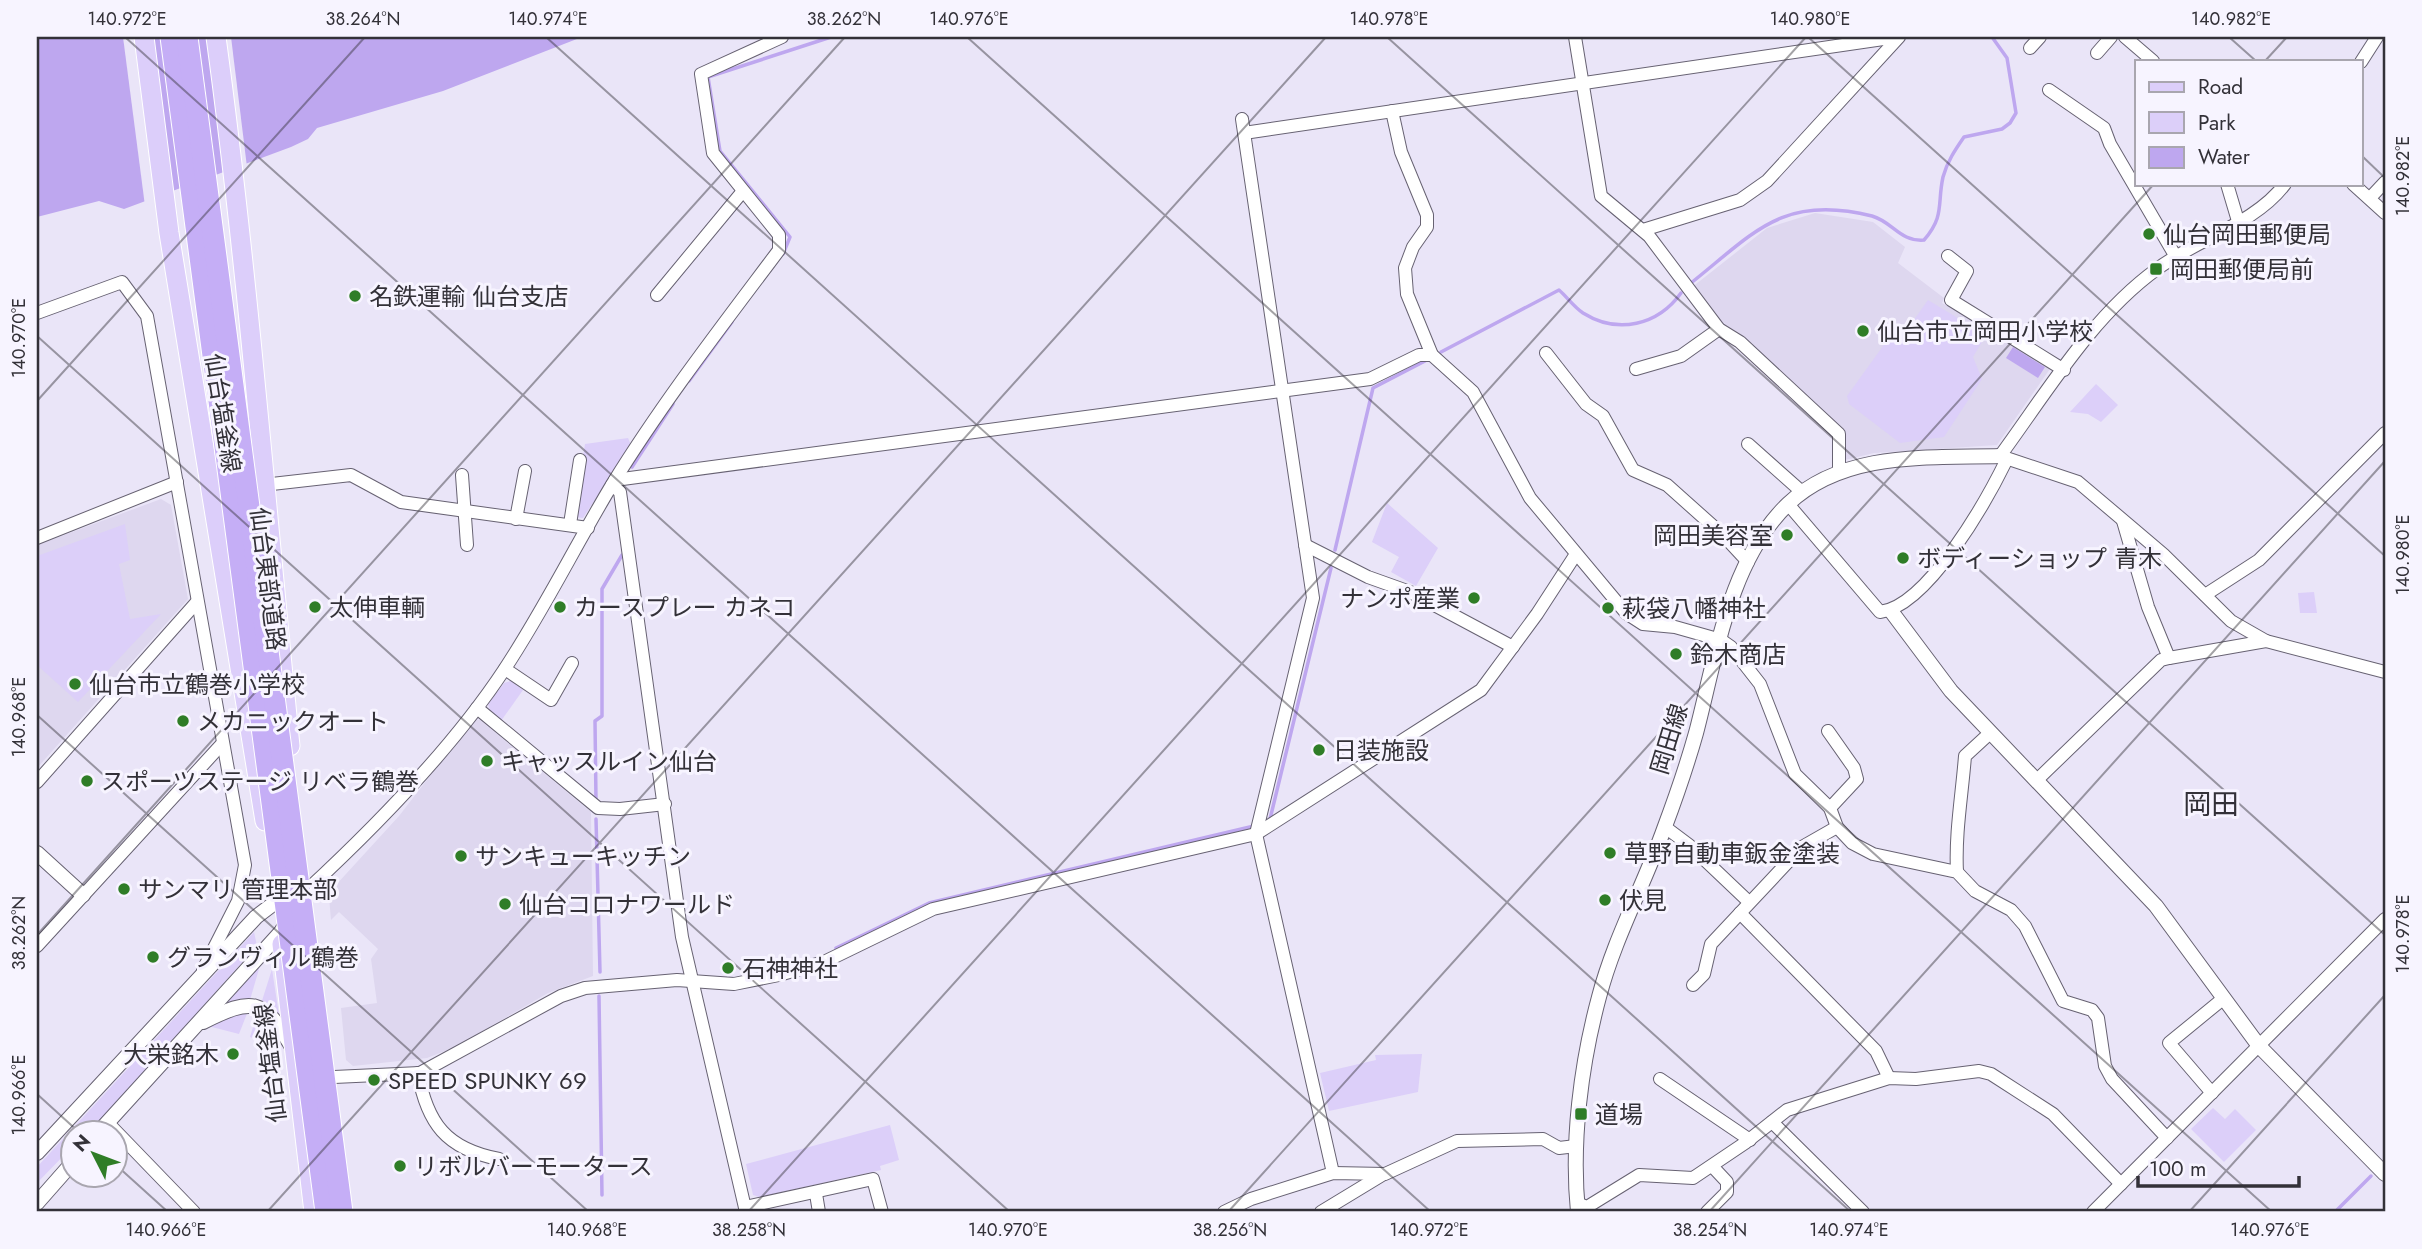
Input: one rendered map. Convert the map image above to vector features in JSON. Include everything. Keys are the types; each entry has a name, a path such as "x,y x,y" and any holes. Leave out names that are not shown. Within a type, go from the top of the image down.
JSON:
{"highway":[{"name":"仙台東部道路","path":"171,37 326,1212"},
{"name":"仙台東部道路","path":"187,37 342,1212"}],"main road":[{"name":"仙台塩釜線","path":"144,37 169,233 277,901 292,1049 314,1212"},
{"name":"仙台塩釜線","path":"216,37 239,207 263,485 306,891 352,1212"}],"street":[{"path":"109,1120 281,932 306,891 420,774 477,708 505,669 614,483 677,388 779,250 779,235 713,153 701,74 782,37"},
{"path":"1575,37 1601,196 1643,230 1720,329 1740,342 1839,434 1839,473"},
{"path":"1244,133 1898,37"},
{"path":"1643,230 1740,200 1767,181 1898,37"},
{"path":"2030,48 2040,37"},
{"path":"2097,54 2111,37"},
{"path":"2125,37 2152,60"},
{"path":"2362,60 2376,37"},
{"path":"2049,90 2104,128 2110,144 2176,257"},
{"path":"1392,111 1401,152 1427,215 1427,227 1413,247 1405,268 1406,294 1432,355 1473,392 1530,498 1626,613 1643,624 1675,627 1721,640 1731,647 1760,684 1795,774 1830,808 1838,827 1852,843 1873,853 1957,872 1975,891 2011,910 2025,926 2063,1001 2092,1010 2098,1018 2105,1066 2112,1079 2167,1138"},
{"path":"1242,119 1313,598 1256,834 1333,1173"},
{"path":"2370,198 2385,181"},
{"path":"2228,186 2238,221"},
{"path":"1788,504 1880,612 1891,611 1919,590 1945,562 1988,498 2003,457 2064,369 2112,309 2157,269 2257,209 2283,186"},
{"path":"2355,186 2385,213"},
{"path":"657,295 743,191"},
{"path":"1948,256 1967,271 1951,300 2064,369"},
{"path":"37,313 122,282 147,316 196,603 245,865 245,877 238,901 201,974"},
{"path":"1636,369 1681,356 1720,329"},
{"path":"1546,353 1586,404 1603,416 1633,470 1667,485 1723,535 1748,562"},
{"path":"614,483 1370,379 1419,355 1432,355"},
{"path":"2205,595 2259,560 2385,433"},
{"path":"1748,444 1802,492"},
{"path":"2003,457 2078,482 2231,621 2266,642 2385,672"},
{"name":"岡田線","path":"1578,1208 1576,1146 1589,1045 1599,998 1612,953 1665,827 1721,640 1748,562 1764,532 1802,492 1864,464 1898,460 2003,457"},
{"path":"570,524 580,460"},
{"path":"516,519 525,471"},
{"path":"263,485 351,475 401,502 587,528"},
{"path":"462,475 467,545"},
{"path":"37,538 177,482"},
{"path":"614,483 620,492 691,981 746,1210 873,1179 882,1212"},
{"path":"2123,521 2148,607 2169,658"},
{"path":"1305,545 1368,577 1410,592 1513,647"},
{"path":"334,1077 418,1073 561,996 585,988 691,981 734,984 779,975 824,962 933,909 1256,834 1480,690 1513,647 1576,554"},
{"path":"37,782 196,603"},
{"path":"1891,611 1951,691 2038,779 2156,906 2259,1046 2385,1174"},
{"path":"2038,779 2161,660 2266,642"},
{"path":"505,669 551,700 572,663"},
{"path":"477,708 598,808 620,810 665,804"},
{"path":"1828,731 1854,768 1857,779 1830,808"},
{"path":"1957,872 1955,837 1961,812 1965,756 1990,733"},
{"path":"37,946 222,745"},
{"path":"1665,827 1689,845 1749,902"},
{"path":"1693,985 1704,974 1711,944 1749,902 1802,848 1838,827"},
{"path":"37,853 83,895"},
{"path":"37,1153 257,917 277,901 306,891"},
{"path":"1740,913 1876,1051 1889,1078"},
{"path":"2093,1212 2385,919"},
{"path":"2212,1093 2169,1043 2224,998"},
{"path":"196,1026 234,1007 260,1008 274,1017 292,1049"},
{"path":"1578,1208 1587,1207 1639,1175 1693,1178 1750,1140 1787,1110 1889,1078 1916,1079 1979,1071 1991,1074 2053,1114 2121,1184"},
{"path":"418,1073 424,1105 444,1134 482,1155 499,1159"},
{"path":"1660,1079 1750,1140"},
{"path":"1772,1122 1863,1212"},
{"path":"1321,1212 1385,1174 1457,1141 1543,1139 1559,1148 1576,1146"},
{"path":"130,1146 194,1212"},
{"path":"1707,1212 1727,1192 1727,1182 1712,1166"},
{"path":"1224,1212 1251,1199 1333,1173 1385,1174"},
{"path":"37,1203 60,1177"},
{"path":"816,1194 819,1212"}],"shaded area":[{"name":"仙台市立岡田小学校","path":"1815,213 1873,222 1905,247 1898,263 1944,298 1942,303 2052,366 1997,445 1874,453 1845,460 1840,456 1846,435 1742,337 1725,326 1691,288 1767,228"},
{"name":"仙台市立鶴巻小学校","path":"161,499 171,505 188,599 37,768 37,545"},
{"path":"474,719 480,720 591,812 593,976 548,993 455,1047 427,1058 353,1066 346,1060 341,1008 377,1003 371,959 378,949 339,912 331,920 329,897 335,886 399,816"}],"green space":[{"path":"1928,300 1986,335 1973,357 1982,379 1944,437 1900,443 1849,404 1847,396 1891,335 1899,341"},
{"path":"2096,384 2118,405 2101,422 2088,414 2070,412"},
{"path":"628,438 631,445 583,518 574,517 585,444"},
{"path":"1387,503 1438,548 1416,586 1391,572 1399,557 1372,542"},
{"path":"125,524 130,560 119,564 130,619 161,614 78,702 37,665 37,556"},
{"path":"2314,592 2317,613 2300,613 2298,593"},
{"path":"511,681 523,690 501,721 490,712 488,704 504,683"},
{"path":"254,932 257,946 100,1120 80,1120"},
{"path":"261,962 250,1000 221,1004"},
{"path":"272,969 279,1015 261,1004"},
{"path":"248,1011 239,1034 208,1026 212,1022"},
{"path":"257,1014 266,1019 273,1028 281,1048 250,1037"},
{"path":"1422,1054 1418,1092 1329,1111 1320,1073 1376,1060 1375,1055"},
{"path":"2213,1108 2225,1119 2235,1109 2256,1130 2224,1162 2191,1129"},
{"path":"890,1125 899,1160 880,1166 881,1170 759,1197 753,1195 746,1164"},
{"path":"60,1142 60,1159 37,1183 37,1167"}],"water":[{"path":"37,37 582,37 443,91 317,128 308,139 291,147 124,209 99,201 37,217"},
{"path":"2013,347 2045,367 2038,378 2006,358"}],"pier":[{"path":"123,37 152,37 173,195 145,206"},
{"path":"207,37 231,37 247,167 225,175"}],"waterway":[{"path":"783,254 790,237 720,151 708,77 831,37"},
{"path":"1691,283 1753,234 1792,214 1815,210 1841,210 1872,216 1909,238 1924,240 1938,217 1947,166 1964,137 2002,129 2016,113 2007,58 1992,37"},
{"path":"1441,352 1559,290 1583,313 1596,320 1623,325 1649,319 1661,313 1681,293"},
{"path":"689,381 732,322"},
{"path":"1335,550 1373,388 1425,361"},
{"path":"632,467 673,404"},
{"path":"596,801 595,721 602,716 602,589 622,555"},
{"path":"1270,819 1331,568"},
{"path":"596,819 600,972"},
{"path":"836,948 929,903 1254,826"},
{"path":"599,996 602,1195"},
{"path":"2335,1212 2371,1176"}],"place":[{"name":"仙台岡田郵便局","path":"2149,234"},
{"name":"岡田郵便局前","path":"2156,269"},
{"name":"名鉄運輸 仙台支店","path":"355,296"},
{"name":"仙台市立岡田小学校","path":"1863,331"},
{"name":"岡田美容室","path":"1787,535"},
{"name":"ボディーショップ 青木","path":"1903,558"},
{"name":"ナンポ産業","path":"1474,598"},
{"name":"太伸車輌","path":"315,607"},
{"name":"カースプレー カネコ","path":"560,607"},
{"name":"萩袋八幡神社","path":"1608,608"},
{"name":"鈴木商店","path":"1676,654"},
{"name":"仙台市立鶴巻小学校","path":"75,684"},
{"name":"メカニックオート","path":"183,721"},
{"name":"日装施設","path":"1319,750"},
{"name":"キャッスルイン仙台","path":"487,761"},
{"name":"スポーツステージ リベラ鶴巻","path":"87,781"},
{"name":"草野自動車鈑金塗装","path":"1610,853"},
{"name":"サンキューキッチン","path":"461,856"},
{"name":"サンマリ 管理本部","path":"124,889"},
{"name":"伏見","path":"1605,900"},
{"name":"仙台コロナワールド","path":"505,904"},
{"name":"グランヴィル鶴巻","path":"153,957"},
{"name":"石神神社","path":"728,968"},
{"name":"大栄銘木","path":"233,1054"},
{"name":"SPEED SPUNKY 69","path":"374,1080"},
{"name":"道場","path":"1581,1114"},
{"name":"リボルバーモータース","path":"400,1166"}],"district":[{"name":"岡田","path":"2211,804"}]}
